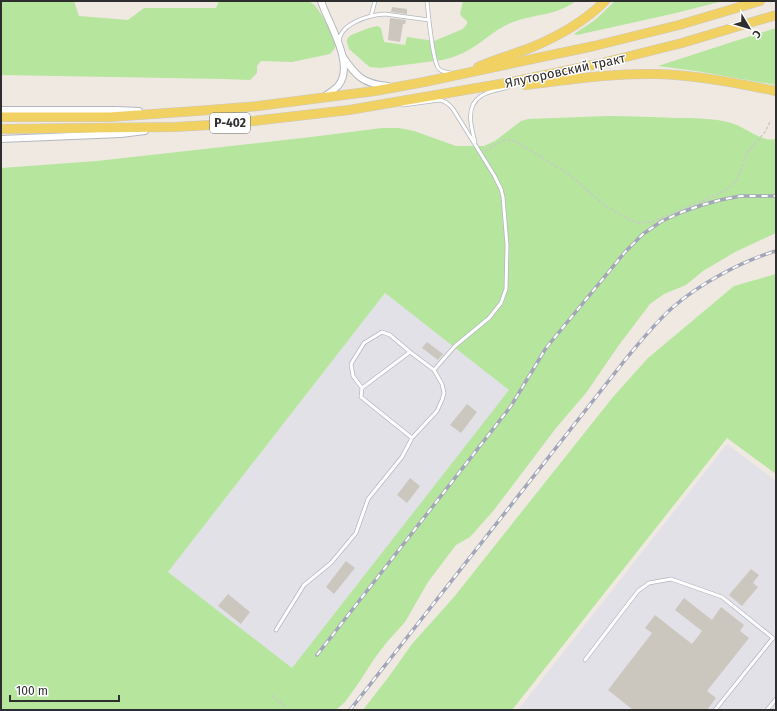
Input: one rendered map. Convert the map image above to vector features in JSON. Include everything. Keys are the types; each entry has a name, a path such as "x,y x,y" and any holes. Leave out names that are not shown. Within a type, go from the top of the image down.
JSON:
{"main road":[{"path":"462,74 490,61 530,48 569,29 595,11 605,1"},
{"name":"Ялуторовский тракт","path":"320,98 398,87 594,46 671,27 760,1"},
{"name":"Ялуторовский тракт","path":"349,110 467,90 598,64 682,43 776,15"},
{"path":"508,87 551,74"},
{"path":"467,90 610,76 655,74 714,79 776,91"},
{"name":"Р-402","path":"1,117 110,117 226,109 320,98"},
{"name":"Р-402","path":"1,129 175,127 227,124 349,110"}],"street":[{"path":"320,2 339,44 343,57 351,69 372,84 398,87"},
{"path":"320,98 338,86 343,74 343,57"},
{"path":"1,110 117,110 175,113"},
{"path":"1,139 121,134 175,127"}],"lane":[{"path":"370,17 376,1"},
{"path":"427,1 437,67 443,72 462,74"},
{"path":"339,44 340,37 349,26 357,21 378,14 429,20"},
{"path":"476,146 470,123 472,107 478,98 485,94 508,87"},
{"path":"402,106 437,100 444,101 449,104 498,182 503,197 507,245 506,289 501,303 489,318 455,346 434,370"},
{"path":"349,110 387,108"},
{"path":"276,630 304,585 330,563 356,533 368,499 402,457 412,438 436,411 442,400 444,393 442,384 434,370 410,352 390,334 382,332 364,343 351,364 352,376 362,388 361,397 412,438"},
{"path":"362,388 410,352"},
{"path":"585,660 638,591 649,583 670,579 722,597 774,639 715,710"},
{"path":"768,710 776,699"}],"path":[{"path":"480,154 505,140 515,141 570,175 604,205 628,219 639,223 651,222 712,197 731,186 737,179 747,153 765,132 771,120"},
{"path":"272,695 288,710"}],"shaded area":[{"path":"385,293 510,390 292,669 168,572"},
{"path":"727,444 776,481 776,710 518,710"}],"green space":[{"path":"1,1 74,1 79,16 128,20 144,8 216,8 219,1 309,1 318,9 324,19 333,36 335,46 330,54 292,62 261,61 257,66 257,73 250,80 1,75"},
{"path":"463,1 576,1 569,6 554,12 524,19 502,27 470,49 442,60 380,68 370,67 349,49 347,39 351,35 377,26 381,28 384,42 405,45 407,37 434,41 463,29 467,24 467,21 460,14"},
{"path":"615,1 723,1 577,35 574,34 595,20"},
{"path":"776,28 776,85 658,66"},
{"path":"634,116 717,120 731,123 765,139 776,139 776,233 735,252 703,271 686,285 664,294 650,304 619,345 586,393 556,428 494,510 470,537 456,545 428,582 405,622 374,659 345,702 336,710 1,710 1,168 97,161 382,128 399,128 414,131 456,146 484,146 495,141 521,121 528,119","holes":["385,293 509,390 292,668 168,572"]},
{"path":"776,274 776,474 727,438 512,710 363,710 412,644 454,597 613,397 648,358 734,286"}],"building":[{"path":"392,7 407,9 407,14 391,12"},
{"path":"390,18 406,20 405,24 403,24 400,42 388,40"},
{"path":"427,342 443,354 438,360 422,348"},
{"path":"467,404 477,412 461,433 450,425"},
{"path":"410,478 420,486 407,503 397,495"},
{"path":"346,561 355,568 334,594 326,587"},
{"path":"751,569 759,575 753,583 758,587 742,606 729,595"},
{"path":"228,594 250,612 241,624 218,606"},
{"path":"684,598 712,620 721,607 744,625 740,631 749,638 707,691 716,698 707,710 633,710 608,690 652,633 645,628 655,615 692,644 702,631 675,610"}],"railway":[{"path":"317,655 511,406 546,348 625,252 643,234 662,221 682,212 720,200 741,196 776,196"},
{"path":"350,710 625,360 654,326 683,299 721,274 763,255 776,251"}]}
